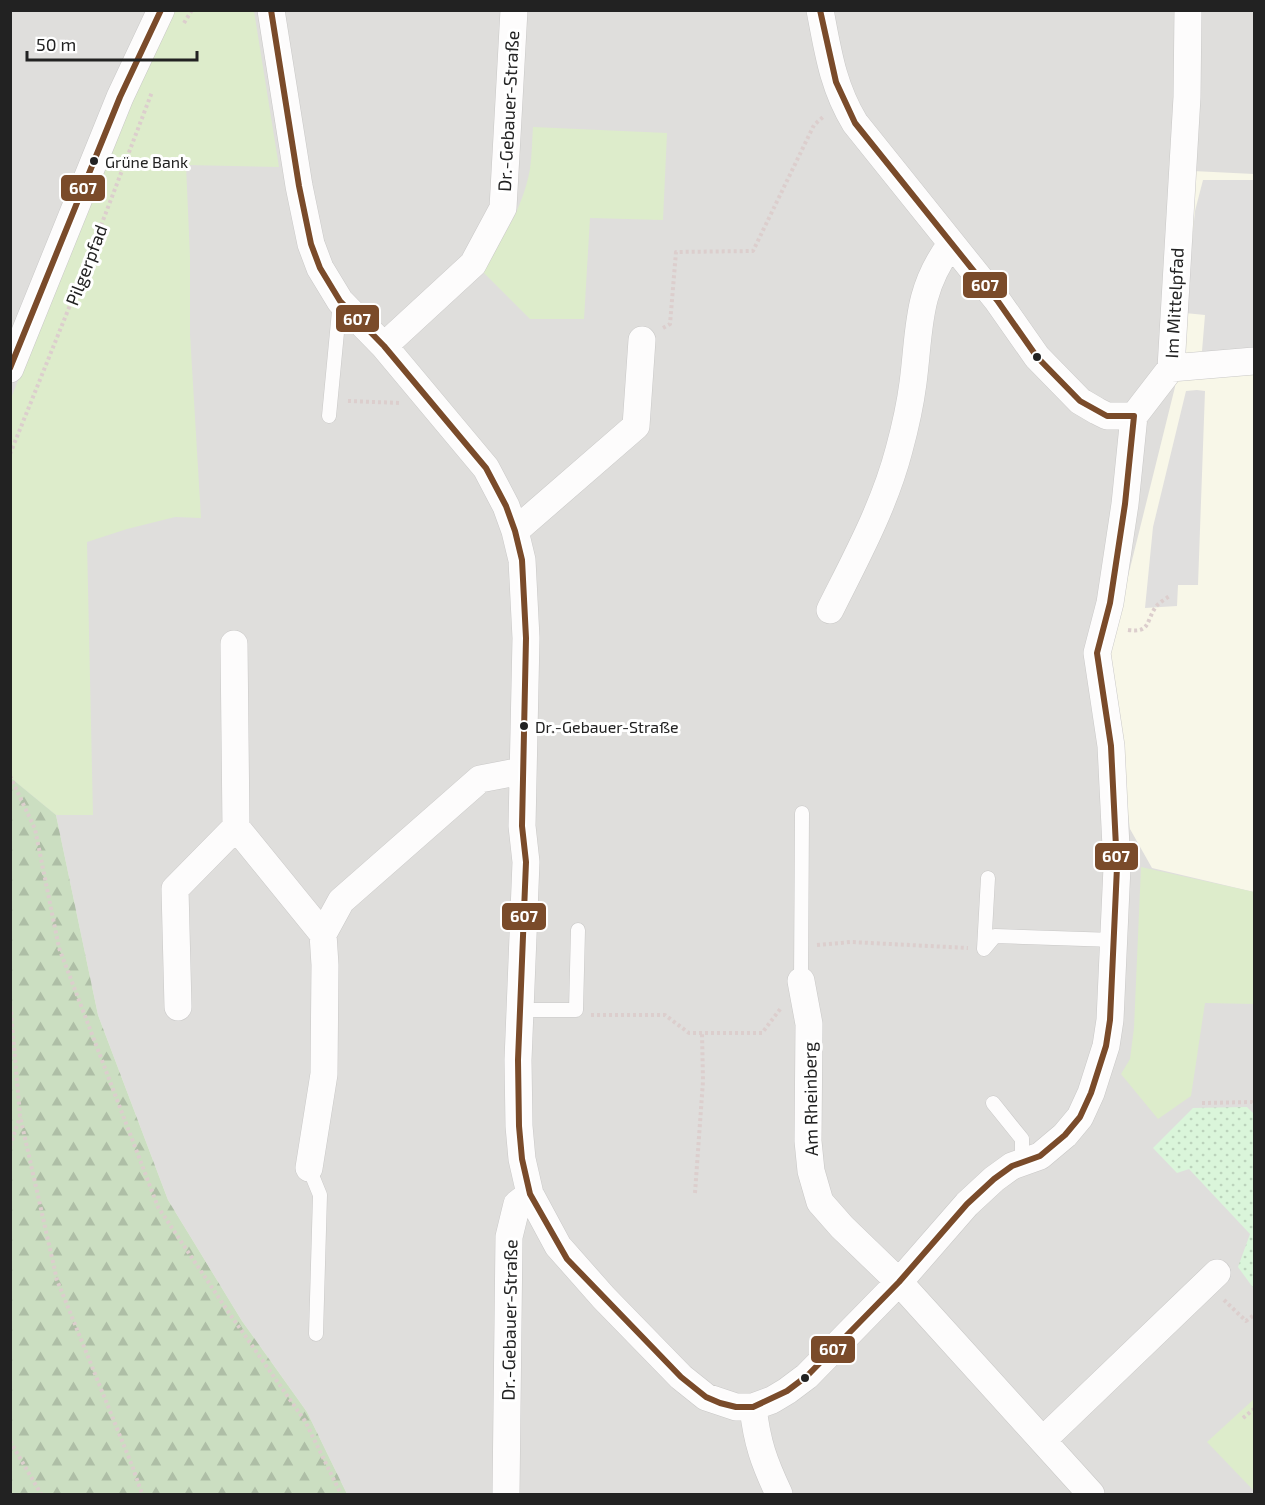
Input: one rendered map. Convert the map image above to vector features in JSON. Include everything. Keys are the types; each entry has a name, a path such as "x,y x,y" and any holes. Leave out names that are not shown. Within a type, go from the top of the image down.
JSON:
{"street":[{"path":"10,369 120,97 160,10"},
{"path":"271,10 299,186 311,244 320,268 340,301 384,346 486,468 506,506 522,560 526,638 522,826 526,861 520,1010 519,1126 522,1159 530,1194 567,1259 681,1377 706,1396 735,1407 753,1407 787,1391 807,1376 899,1282 967,1204 1012,1166 1040,1156 1065,1135 1080,1117 1091,1093 1106,1046 1110,1020 1117,867 1115,810 1111,746 1097,653 1110,603 1125,504 1134,416 1107,416 1080,401 1038,357 997,300 855,123 841,98 828,58 825,12"},
{"name":"Dr.-Gebauer-Straße","path":"384,346 473,264 503,208 514,10"},
{"name":"Im Mittelpfad","path":"1134,416 1171,368 1187,97 1188,10"},
{"path":"830,610 870,531 892,476 909,407 920,309 938,262 951,244"},
{"path":"515,531 636,426 642,340"},
{"path":"1171,368 1254,362"},
{"path":"234,644 236,827 323,934"},
{"path":"309,1168 324,1074 323,934 341,901 480,779 522,771"},
{"path":"178,1007 175,889 236,827"},
{"name":"Am Rheinberg","path":"801,981 809,1024 808,1141 811,1172 820,1202 842,1227 899,1282 1091,1494"},
{"name":"Dr.-Gebauer-Straße","path":"506,1494 508,1237 517,1204 530,1194"},
{"path":"1043,1440 1212,1278"},
{"path":"753,1407 757,1437 764,1461 779,1494"}],"lane":[{"path":"329,416 340,301"},
{"name":"Am Rheinberg","path":"801,981 802,813"},
{"path":"984,949 988,878"},
{"path":"520,1010 576,1010 578,930"},
{"path":"984,949 995,936 1114,940"},
{"path":"993,1103 1022,1139 1022,1163"},
{"path":"309,1168 320,1195 316,1334"}],"path":[{"path":"180,30 192,10"},
{"name":"Pilgerpfad","path":"10,454 156,82"},
{"path":"642,340 670,324 676,252 753,251 814,125 841,98"},
{"path":"331,401 431,404"},
{"path":"1104,625 1121,630 1142,630 1148,625 1155,608 1170,596"},
{"path":"10,776 35,829 59,948 158,1207 304,1421 341,1494"},
{"path":"801,946 851,942 984,949"},
{"path":"576,1010 586,1016 664,1015 689,1033 762,1033 801,981"},
{"path":"10,1000 20,1116 57,1280 142,1494"},
{"path":"695,1193 703,1081 702,1033"},
{"path":"1202,1103 1252,1102 1254,1104"},
{"path":"10,1146 20,1116"},
{"path":"1212,1278 1246,1321 1254,1315"},
{"path":"1243,1418 1254,1409"},
{"path":"10,1441 41,1494"}],"shaded area":[{"path":"10,11 1254,11 1254,1494 347,1494 307,1412 242,1321 168,1200 98,1015 56,815 11,778"},
{"path":"1193,171 1254,174 1254,892 1152,868 1130,829 1107,661 1175,387"},
{"path":"1203,180 1254,180 1254,352 1202,351 1205,315 1185,313 1195,211"},
{"path":"1186,391 1205,391 1198,585 1178,585 1177,606 1145,608 1153,527"}],"green space":[{"path":"171,11 254,11 279,167 186,165 190,257 190,334 201,518 175,517 87,542 93,815 56,815 11,778 10,401 131,96"},
{"path":"533,127 667,133 663,220 590,218 584,319 530,319 480,269 505,234 523,196 530,169"},
{"path":"11,778 56,815 98,1015 168,1200 242,1321 307,1412 347,1494 11,1494"},
{"path":"1141,867 1254,892 1254,1004 1205,1003 1191,1096 1158,1119 1121,1074 1130,1059 1134,1028"},
{"path":"1247,1107 1254,1114 1254,1289 1238,1267 1250,1234 1189,1169 1177,1173 1153,1148 1193,1108"},
{"path":"1254,1399 1254,1491 1207,1442"}],"transit line":[{"name":"607","path":"10,368 120,97 161,10"},
{"name":"607","path":"271,10 299,186 311,244 320,268 340,301 384,346 486,468 506,506 522,560 526,638 522,826 526,862 518,1060 519,1126 522,1159 530,1194 567,1259 681,1377 706,1397 736,1407 753,1407 787,1391 807,1376 899,1282 967,1204 1012,1166 1040,1156 1065,1135 1080,1117 1091,1093 1106,1046 1110,1020 1117,867 1111,746 1097,653 1110,603 1125,504 1134,416 1107,416 1080,401 1037,357 997,300 855,123 836,82 820,10"}],"place":[{"name":"Grüne Bank","path":"94,161"},
{"name":"Dr.-Gebauer-Straße","path":"524,726"}]}
